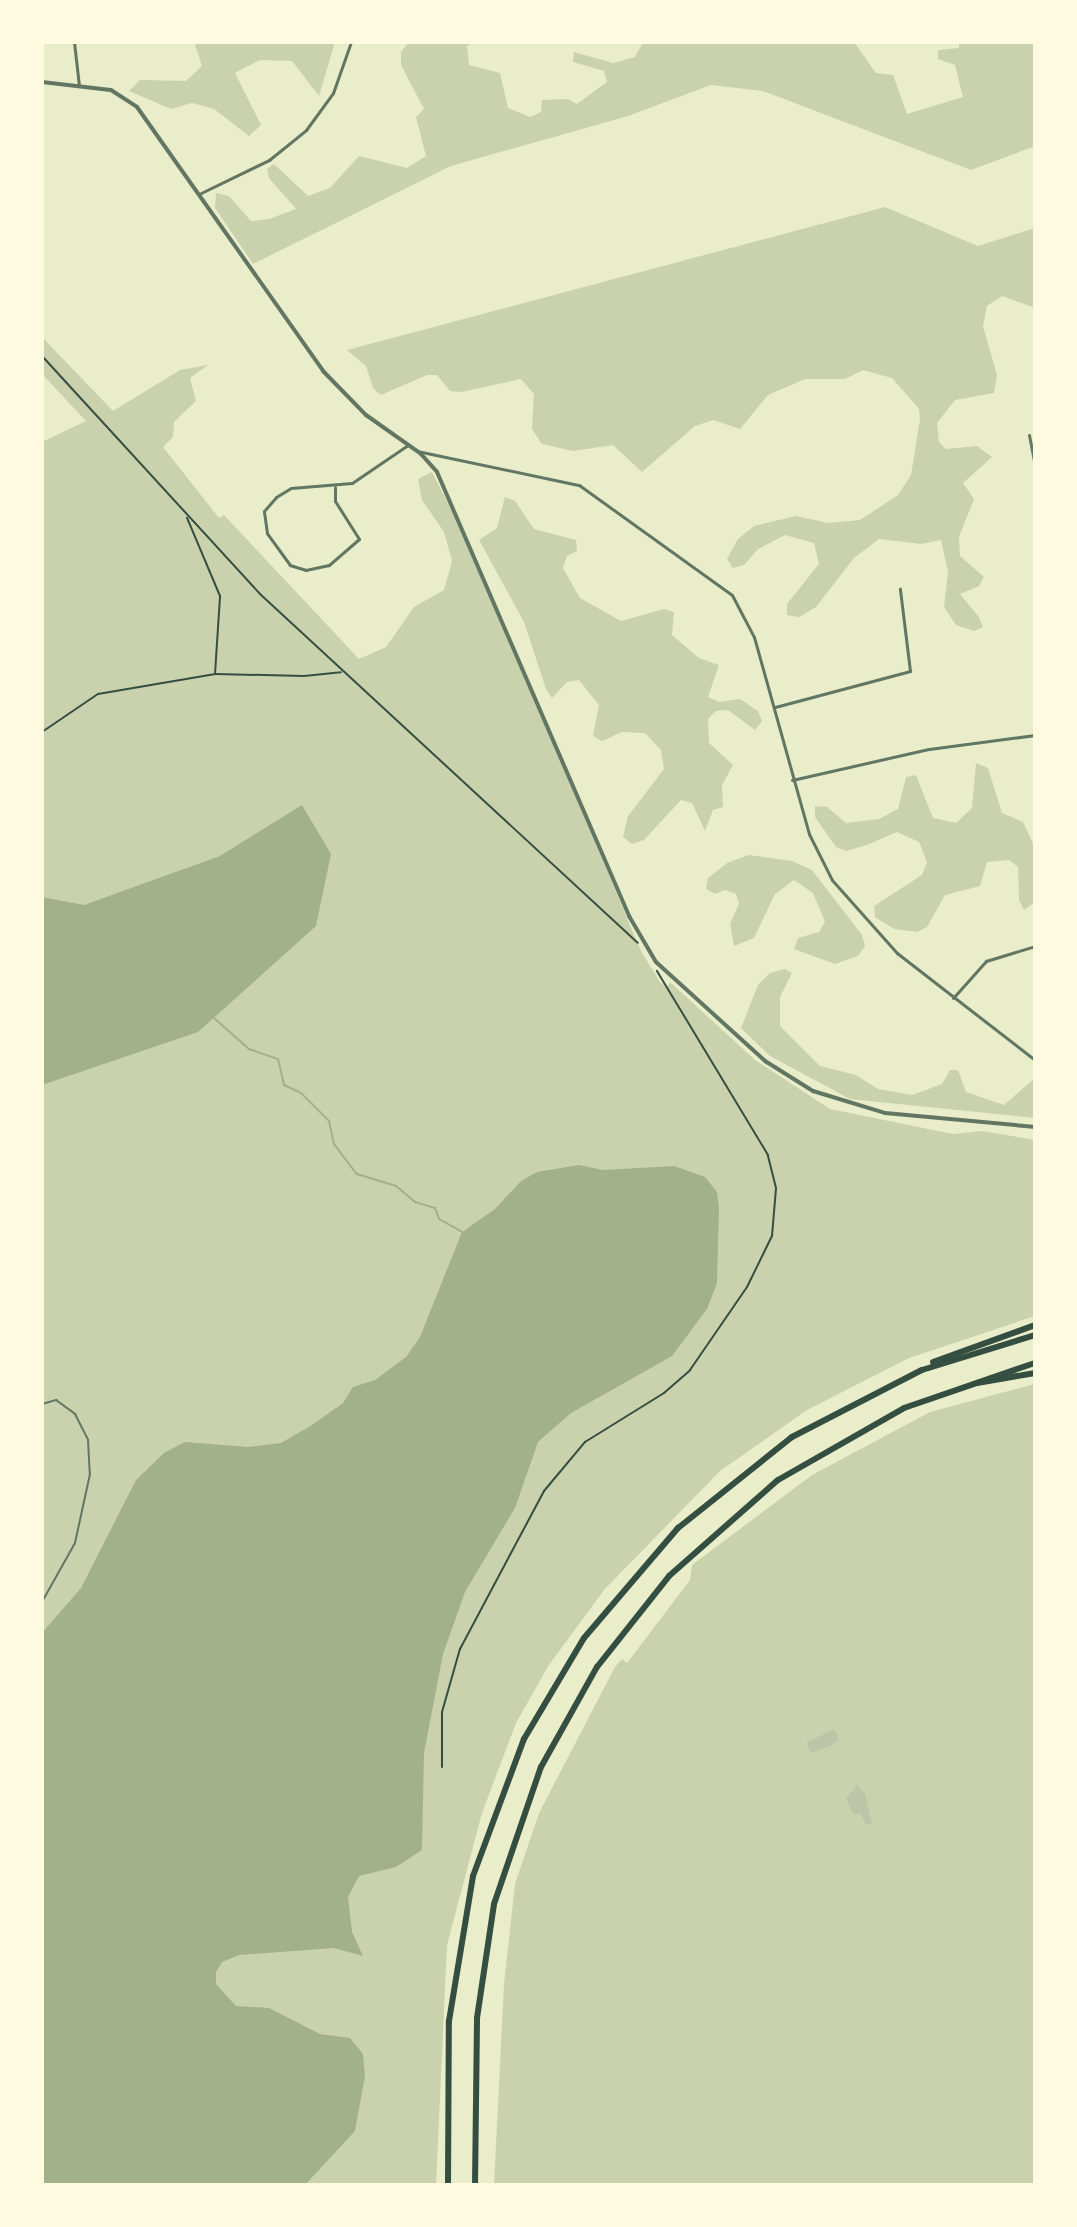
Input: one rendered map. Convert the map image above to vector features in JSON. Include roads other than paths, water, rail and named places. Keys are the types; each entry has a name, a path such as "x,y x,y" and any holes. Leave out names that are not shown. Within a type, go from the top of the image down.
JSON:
{"highway":[{"path":"448,2185 447,2051 460,1933 490,1820 537,1712 619,1592 700,1507 792,1437 961,1350 1035,1325"},
{"path":"895,1382 1035,1335"},
{"path":"475,2185 475,2048 494,1904 529,1794 581,1691 650,1598 732,1516 827,1448 958,1386 1035,1363"},
{"path":"958,1386 1035,1373"}],"street":[{"path":"74,42 79,86"},
{"path":"201,193 262,165 306,130 333,93 351,42"},
{"path":"42,82 111,90 137,107 201,193 323,371 366,415 417,451 558,478 600,497 738,602 775,707 792,780 816,852 854,910 953,998 1035,1060"},
{"path":"1029,435 1035,467"},
{"path":"335,487 335,501 359,539 329,565 306,570 290,565 267,533 264,511 291,488 335,487 352,483 409,446"},
{"path":"417,451 454,502 647,951 751,1050 813,1091 885,1113 1035,1127"},
{"path":"775,707 910,671 900,589"},
{"path":"792,780 929,749 1035,735"},
{"path":"953,998 986,961 1035,946"}],"lane":[{"path":"42,1404 56,1400 75,1414 88,1440 90,1474 75,1543 42,1602"}],"waterway":[{"path":"214,1018 249,1049 278,1059 284,1085 301,1093 329,1121 334,1144 357,1174 396,1186 415,1202 435,1208 439,1219 462,1232"}]}
